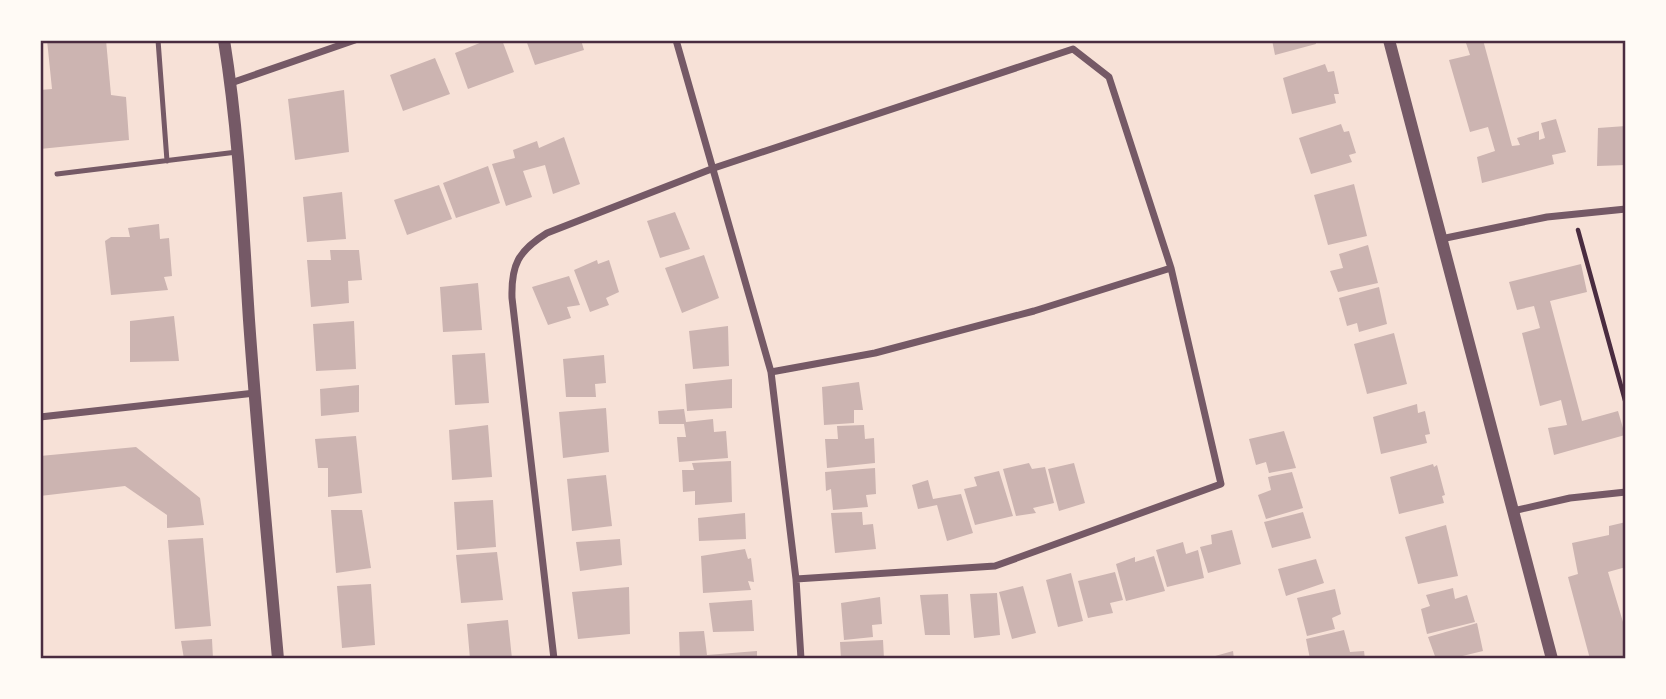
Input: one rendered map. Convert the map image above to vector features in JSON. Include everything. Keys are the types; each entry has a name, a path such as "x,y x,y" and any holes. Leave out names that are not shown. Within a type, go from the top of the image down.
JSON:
{"street":[{"path":"224,40 231,83 254,393 278,659"},
{"path":"231,83 355,40"},
{"path":"676,40 771,372 796,579 801,659"},
{"path":"1389,40 1552,659"},
{"path":"554,659 512,299 513,272 523,252 547,233 714,168 1073,49 1109,77 1171,268 1222,485 995,566 796,579"},
{"path":"1440,239 1574,213 1626,209"},
{"path":"771,372 876,353 1034,312 1171,268"},
{"path":"40,417 254,393"},
{"path":"1513,511 1570,498 1626,492"}],"lane":[{"path":"158,40 167,161"},
{"path":"57,174 237,152"}],"path":[{"path":"1574,213 1623,384 1626,404"}],"building":[{"path":"47,40 106,40 111,95 126,97 129,140 40,149 40,90 52,89"},
{"path":"487,40 502,40 514,72 468,89 455,53"},
{"path":"526,40 581,40 584,50 535,65"},
{"path":"1272,40 1315,40 1316,44 1275,55"},
{"path":"1465,40 1483,40 1512,146 1520,145 1517,138 1539,131 1539,140 1545,138 1541,123 1556,119 1566,152 1552,155 1554,164 1482,183 1477,157 1495,151 1488,127 1470,132 1449,60 1470,55"},
{"path":"435,58 450,94 403,111 390,75"},
{"path":"1325,64 1328,72 1334,71 1339,94 1334,94 1336,103 1292,114 1283,78"},
{"path":"344,90 349,152 295,160 288,99"},
{"path":"1341,124 1344,132 1349,131 1356,153 1349,155 1352,162 1311,174 1299,138"},
{"path":"1626,126 1626,165 1597,166 1598,128"},
{"path":"564,137 580,184 553,194 545,165 523,171 532,197 506,206 492,164 515,158 513,150 537,141 539,148"},
{"path":"488,166 500,203 456,218 443,183"},
{"path":"1354,184 1367,236 1328,245 1314,195"},
{"path":"439,185 452,219 407,235 394,200"},
{"path":"342,192 346,239 307,242 303,197"},
{"path":"675,212 690,249 660,258 647,221"},
{"path":"159,224 160,239 169,238 172,276 164,277 168,290 111,295 105,241 111,237 130,237 128,228"},
{"path":"1368,245 1378,283 1338,292 1330,271 1343,268 1339,254"},
{"path":"330,250 359,250 362,280 348,281 349,303 311,307 307,260 331,260"},
{"path":"704,255 719,298 682,313 665,268"},
{"path":"597,260 598,264 609,260 619,292 606,298 609,305 590,312 574,270"},
{"path":"1581,264 1587,292 1550,301 1582,421 1618,411 1625,435 1554,455 1548,428 1567,425 1561,400 1540,406 1522,333 1540,328 1534,306 1517,310 1509,282"},
{"path":"569,276 580,305 567,307 571,318 548,325 532,287"},
{"path":"478,283 482,330 443,332 440,287"},
{"path":"1379,287 1387,324 1359,332 1357,323 1347,326 1339,298"},
{"path":"174,316 179,361 130,362 130,321"},
{"path":"354,321 356,369 316,371 313,324"},
{"path":"728,326 729,366 693,369 689,331"},
{"path":"1394,333 1407,384 1367,394 1354,344"},
{"path":"485,353 489,403 455,405 452,355"},
{"path":"604,355 606,383 595,384 596,397 566,397 563,359"},
{"path":"732,379 732,408 687,411 685,384"},
{"path":"859,382 863,410 854,410 854,423 824,425 822,387"},
{"path":"359,385 359,412 321,416 320,389"},
{"path":"1417,404 1418,413 1425,411 1430,434 1425,435 1427,443 1381,454 1373,417"},
{"path":"606,408 609,452 563,458 559,412"},
{"path":"684,409 686,422 713,419 714,432 726,431 728,458 679,462 677,437 686,437 684,424 659,424 658,411"},
{"path":"488,425 492,477 452,480 449,430"},
{"path":"864,425 865,439 874,438 875,463 827,468 825,439 838,439 837,426"},
{"path":"1284,431 1296,468 1269,473 1266,462 1256,465 1249,439"},
{"path":"356,436 362,493 328,497 328,468 318,468 315,439"},
{"path":"136,447 200,498 204,525 167,528 167,515 125,486 40,496 40,456"},
{"path":"731,461 732,502 695,505 695,491 683,492 682,470 694,470 692,463"},
{"path":"1029,463 1032,469 1045,467 1054,503 1033,508 1036,513 1016,516 1003,469"},
{"path":"1074,463 1085,503 1059,511 1048,469"},
{"path":"1433,464 1434,467 1437,465 1445,495 1442,496 1444,503 1399,514 1390,477"},
{"path":"875,468 876,494 866,495 868,507 833,510 831,489 826,491 825,472"},
{"path":"999,471 1013,516 975,525 964,489 977,486 974,477"},
{"path":"1292,472 1303,508 1266,519 1258,495 1271,490 1268,477"},
{"path":"606,475 612,526 572,531 567,479"},
{"path":"928,480 933,499 961,494 973,533 947,541 937,505 918,509 912,485"},
{"path":"493,500 496,547 457,550 454,502"},
{"path":"331,510 362,510 371,568 336,573"},
{"path":"862,512 863,525 873,524 876,549 835,553 831,513"},
{"path":"1303,512 1311,538 1272,548 1264,522"},
{"path":"745,513 746,539 699,541 698,518"},
{"path":"1626,522 1626,567 1608,572 1626,632 1626,659 1590,659 1568,577 1578,574 1572,543 1609,535 1609,526"},
{"path":"1446,525 1458,576 1418,584 1405,537"},
{"path":"1232,530 1241,564 1208,573 1200,547 1212,544 1211,535"},
{"path":"203,538 211,626 175,629 168,540"},
{"path":"620,539 622,565 580,571 576,542"},
{"path":"1183,542 1186,554 1198,550 1204,578 1167,587 1156,550"},
{"path":"745,549 748,559 751,558 754,582 748,581 751,590 703,593 701,556"},
{"path":"497,552 503,600 461,603 456,555"},
{"path":"1154,556 1165,591 1126,601 1116,564 1135,557 1135,562"},
{"path":"1316,559 1324,583 1286,596 1278,569"},
{"path":"1115,572 1123,600 1110,603 1113,613 1088,618 1078,581"},
{"path":"1071,573 1083,621 1058,627 1046,580"},
{"path":"371,584 375,645 342,648 337,586"},
{"path":"1023,586 1036,633 1012,639 999,592"},
{"path":"629,587 630,634 578,639 572,592"},
{"path":"1453,588 1455,599 1467,595 1475,622 1427,634 1421,609 1430,606 1426,595"},
{"path":"1335,589 1341,614 1332,618 1335,629 1307,636 1297,598"},
{"path":"997,593 1000,635 974,638 970,594"},
{"path":"948,594 950,635 925,635 920,595"},
{"path":"880,597 882,624 872,625 873,637 844,640 841,603"},
{"path":"752,600 754,631 713,632 709,603"},
{"path":"508,620 512,659 470,659 467,624"},
{"path":"1477,623 1483,651 1450,659 1436,659 1428,637"},
{"path":"1344,630 1350,652 1364,651 1365,659 1310,659 1306,639"},
{"path":"704,631 707,655 757,651 757,659 680,659 679,632"},
{"path":"212,639 213,659 184,659 181,641"},
{"path":"883,640 884,659 841,659 840,642"},
{"path":"1233,651 1234,659 1208,659 1208,658"}]}
